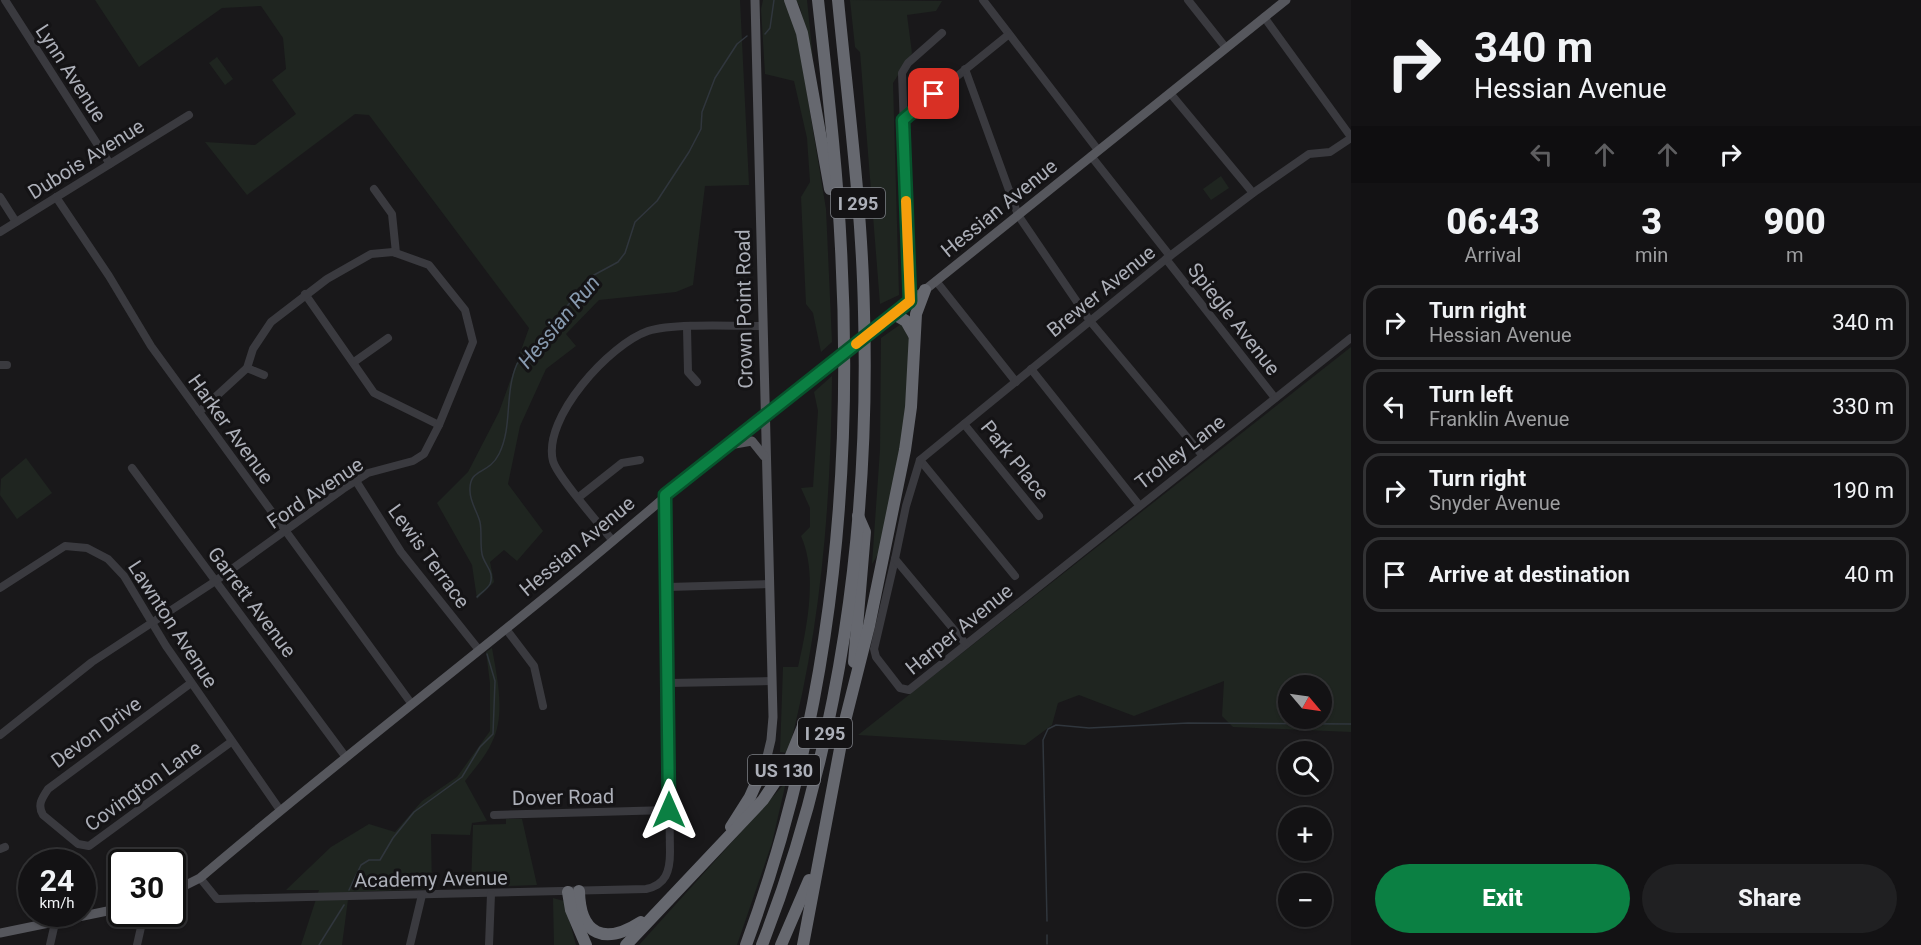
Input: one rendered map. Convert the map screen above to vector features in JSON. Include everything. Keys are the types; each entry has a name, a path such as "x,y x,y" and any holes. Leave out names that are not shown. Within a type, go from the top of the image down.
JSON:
{"highway":[{"path":"790,0 802,33 832,202 839,218"},
{"name":"I 295","path":"746,945 790,813 815,706 836,543 844,418 844,310 839,218 818,0"},
{"name":"I 295","path":"762,945 795,849 826,731 847,614 858,515 864,407 864,293 838,0"},
{"path":"846,717 869,626 905,450 911,407 916,309 925,290"},
{"path":"892,317 906,321 914,336"},
{"name":"US 130","path":"803,945 819,848 846,717 858,627 865,532 858,515"},
{"name":"US 130","path":"626,945 755,809 788,763 802,730 814,668 821,656"},
{"path":"705,861 741,813 766,761"},
{"path":"781,945 804,892 819,848"},
{"path":"573,891 582,918 591,929 601,934 624,932 655,913"},
{"path":"573,891 571,910 586,945"}],"main road":[{"name":"Crown Point Road","path":"755,0 772,681 772,732 766,761"},
{"name":"Hessian Avenue","path":"186,885 200,878 345,756 506,629 764,414 892,317 1286,0"},
{"path":"726,445 752,441 765,458"},
{"path":"0,933 33,927"}],"street":[{"name":"Lynn Avenue","path":"5,0 110,164"},
{"name":"Spiegle Avenue","path":"983,0 1095,153 1168,258 1275,398"},
{"path":"1188,0 1226,48"},
{"path":"1264,17 1351,137"},
{"path":"910,301 902,73 908,63 942,33"},
{"path":"903,120 1008,35"},
{"path":"966,69 1018,215 1090,321 1202,455"},
{"path":"1170,93 1252,194"},
{"name":"Dubois Avenue","path":"0,232 189,115"},
{"name":"Brewer Avenue","path":"920,460 1168,258 1252,194 1309,154 1330,152 1341,147 1351,137"},
{"path":"199,412 247,368 253,349 271,322 305,294 362,257 371,254 396,253 392,214 375,189"},
{"path":"0,197 15,222"},
{"name":"Harker Avenue","path":"56,197 109,276 151,346 411,703"},
{"name":"Ford Avenue","path":"0,735 92,662 214,582 356,481 368,473 419,458 427,449 467,359 473,342 471,329 465,310 429,265 396,253"},
{"path":"936,281 1016,382"},
{"path":"305,294 374,393 439,425"},
{"path":"613,541 555,468 551,452 554,431 573,397 588,378 631,339 650,331 762,326"},
{"path":"687,328 688,372 697,382"},
{"path":"354,362 388,338"},
{"name":"Trolley Lane","path":"1029,594 1351,338"},
{"path":"247,368 264,375"},
{"path":"1030,369 1139,505"},
{"name":"Park Place","path":"964,424 1039,516"},
{"path":"579,497 622,463 639,460"},
{"path":"920,460 906,506 895,559 965,643"},
{"path":"920,460 1015,576"},
{"name":"Garrett Avenue","path":"132,468 214,582 263,642 345,756"},
{"name":"Lewis Terrace","path":"356,481 401,552 479,650"},
{"path":"665,495 668,587 669,810"},
{"name":"Lawnton Avenue","path":"0,588 58,549 72,545 102,554 119,569 191,683 280,810"},
{"name":"Harper Avenue","path":"895,559 874,649 876,657 900,688 909,690 1029,594"},
{"path":"668,587 770,584"},
{"path":"506,629 534,666 543,706"},
{"path":"669,683 772,681"},
{"name":"Devon Drive","path":"45,818 39,809 40,802 48,789 191,683"},
{"name":"Covington Lane","path":"45,818 78,844 89,846 231,742"},
{"name":"Dover Road","path":"494,815 669,810"},
{"name":"Academy Avenue","path":"200,878 217,899 646,889 656,886 667,875 670,864 669,810"},
{"path":"489,945 491,894"},
{"path":"410,945 422,895"},
{"path":"50,945 54,927"},
{"path":"137,945 141,927"}],"shaded area":[{"path":"95,0 740,0 749,185 705,186 693,285 676,292 599,300 566,334 576,346 546,369 520,426 508,484 543,531 517,561 504,550 490,562 494,582 477,599 472,565 437,503 468,472 499,412 529,328 369,115 355,114 247,195 205,142 255,145 296,114 272,80 286,69 283,38 261,6 222,8 139,67"},
{"path":"763,0 784,0 796,27 826,209 832,342 821,352 813,313 806,304 801,197 810,182 807,138 794,81 765,74 761,9"},
{"path":"796,0 807,0 813,59 800,7"},
{"path":"850,0 942,1 936,11 907,15 912,53 893,83 899,295 880,304 860,52 855,47"},
{"path":"217,57 233,79 225,85 209,63"},
{"path":"1221,176 1229,188 1211,200 1203,189"},
{"path":"901,324 910,340 905,423 880,551 872,564 880,450 881,338"},
{"path":"1351,347 1351,732 1280,729 1332,729 1332,675 1278,675 1278,729 1233,727 1222,716 1224,681 1134,716 1079,695 1058,703 1052,725 1025,745 858,735"},
{"path":"832,376 826,518 816,613 809,660 788,753 780,752 783,667 798,667 809,601 809,567 801,536 810,527 810,508 801,488 813,487 818,411 814,392"},
{"path":"26,458 52,493 17,519 0,495 1,479"},
{"path":"492,648 499,696 499,720 489,747 465,781 487,821 472,823 470,835 431,834 432,889 349,892 342,945 301,945 319,890 286,890 331,847 369,824 395,832 422,801 457,777 490,731 490,683 486,652"},
{"path":"786,782 772,843 737,945 639,945"},
{"path":"506,819 522,819 537,885 471,887 473,825 506,824"},
{"path":"553,898 564,901 576,945 554,945"}],"waterway":[{"name":"Hessian Run","path":"765,34 770,28 774,0"},
{"name":"Hessian Run","path":"477,597 489,586 491,575 482,554 480,522 471,499 471,483 473,478 490,466 499,454 506,432 511,386 517,364 594,275 618,262 625,253 635,222 657,201 701,129 702,112 715,78 737,44 747,36"},
{"name":"Hessian Run","path":"349,890 361,865 369,860 380,860 393,838 414,812 462,777 480,747 493,734 495,681 487,654"},
{"path":"1047,921 1043,740 1048,729 1056,725 1089,728 1188,723 1351,724"},
{"name":"Hessian Run","path":"319,945 344,905"},
{"path":"1047,935 1047,944"}],"slow traffic":[{"path":"856,344 910,301 906,201"}],"route":[{"path":"669,810 665,495 774,406 910,301 903,120 934,94"}]}
